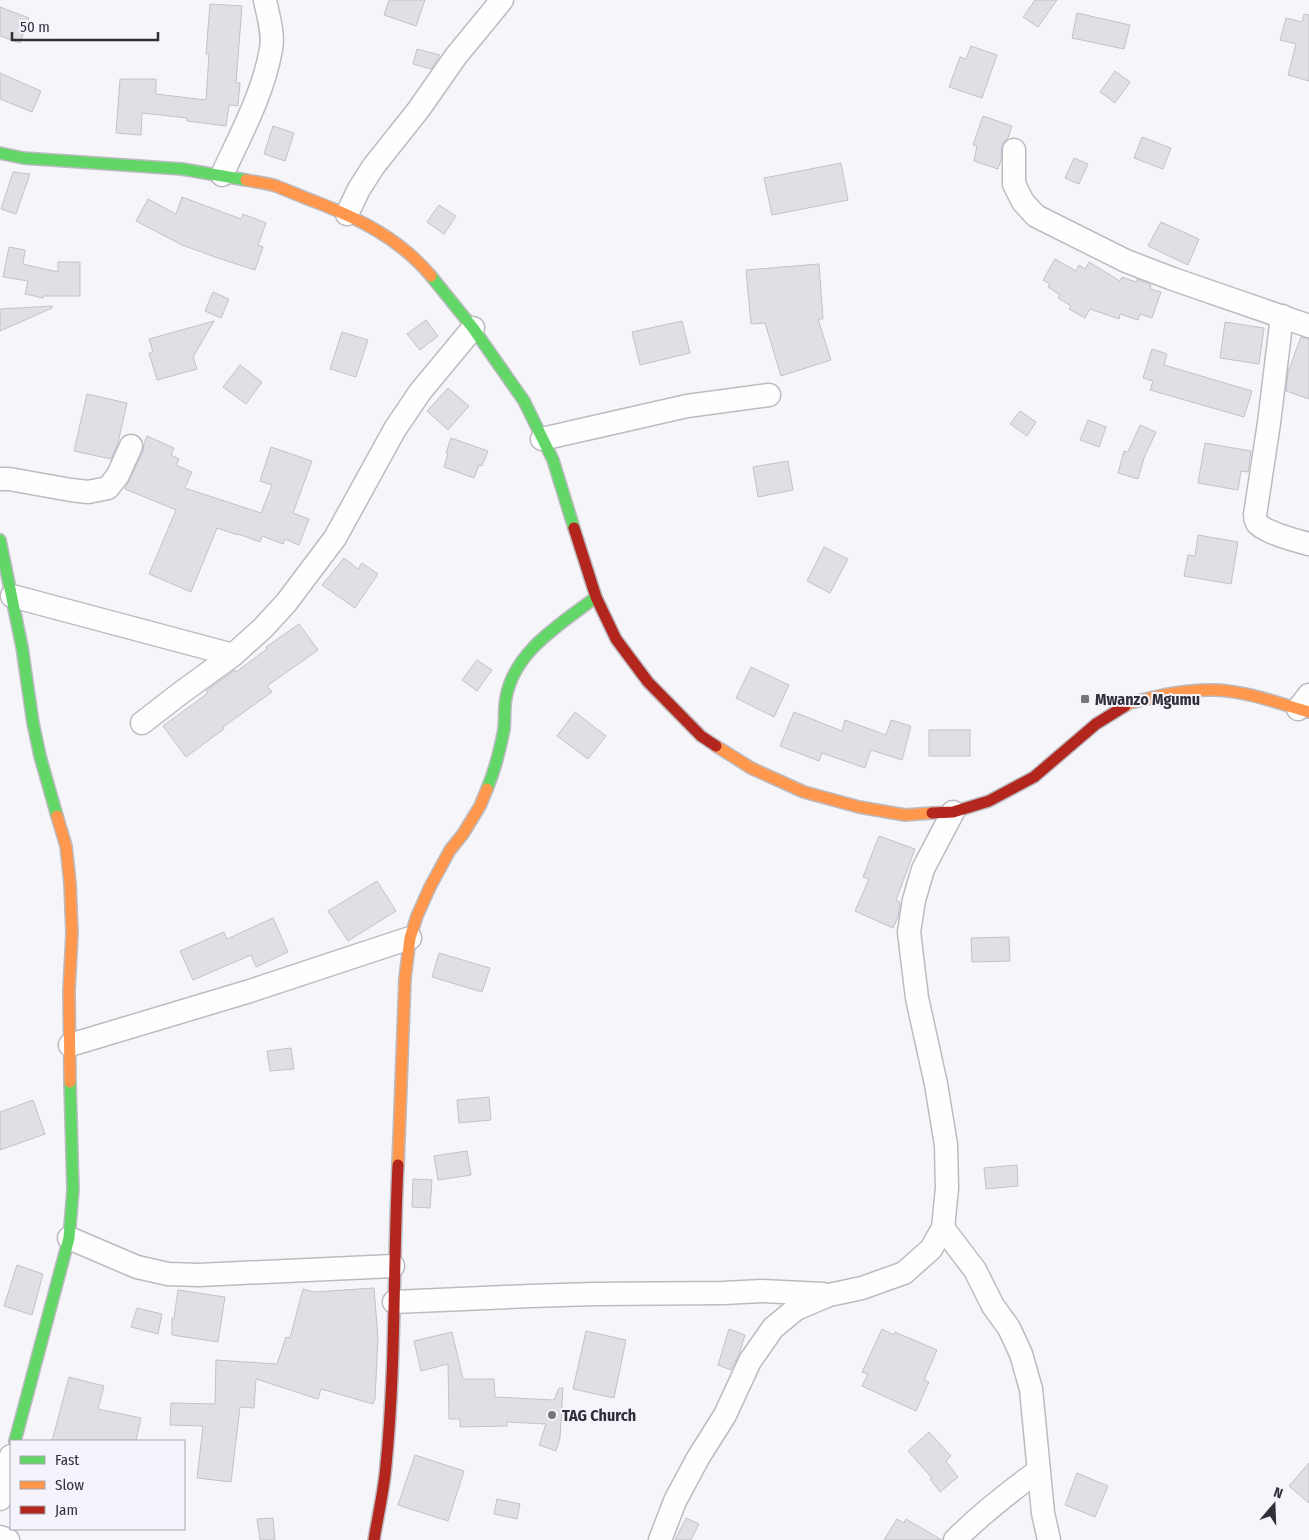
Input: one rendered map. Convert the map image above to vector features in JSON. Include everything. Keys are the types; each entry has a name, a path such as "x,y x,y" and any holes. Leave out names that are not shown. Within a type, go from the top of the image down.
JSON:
{"street":[{"path":"222,175 263,80 271,48 271,28 265,0"},
{"path":"347,214 359,189 373,167 419,109 456,56 502,0"},
{"path":"1014,150 1014,184 1023,202 1036,216 1126,261 1309,326"},
{"path":"0,153 23,158 182,169 275,186 347,214 388,237 422,266 473,328 524,401 553,460 596,597 616,639 648,682 701,736 751,768 804,792 859,807 905,815 953,812 988,801 1034,777 1096,724 1130,703 1172,694 1213,690 1305,705"},
{"path":"1282,316 1269,423 1255,515 1256,522 1262,528 1309,544"},
{"path":"142,723 233,655 269,622 286,603 335,538 373,468 420,392 473,328"},
{"path":"542,439 687,406 769,394"},
{"path":"0,479 9,478 88,492 108,488 118,475 131,446"},
{"path":"0,540 22,647 32,723 66,846 72,933 69,990 73,1190 68,1238 15,1440"},
{"path":"12,596 233,655"},
{"path":"374,1540 386,1468 394,1302 405,978 410,938 417,916 430,887 450,850 480,806 490,781 504,728 506,698 514,674 534,646 596,597"},
{"path":"660,1540 675,1501 698,1458 726,1415 750,1361 772,1328 796,1308 829,1295 862,1288 904,1273 931,1249 943,1228 948,1188 946,1145 936,1084 917,998 909,932 914,900 923,869 953,812"},
{"path":"70,1045 250,991 410,938"},
{"path":"943,1228 975,1270 993,1306 1009,1328 1021,1354 1031,1389 1043,1513 1049,1540"},
{"path":"68,1238 137,1267 168,1274 199,1275 394,1266"},
{"path":"394,1302 530,1296 762,1292 829,1295"},
{"path":"0,1499 10,1460"},
{"path":"955,1540 1004,1496 1038,1471"},
{"path":"0,1537 8,1540"}],"building":[{"path":"389,0 425,0 416,26 384,15"},
{"path":"1035,0 1057,0 1038,27 1023,17"},
{"path":"210,4 242,6 236,83 240,83 238,106 229,105 226,126 187,121 187,118 142,113 141,135 116,133 120,79 156,79 156,94 206,100 209,54 206,54"},
{"path":"0,7 29,18 20,43 0,36"},
{"path":"1077,13 1130,25 1124,49 1072,38"},
{"path":"1304,14 1309,15 1309,81 1288,75 1296,44 1280,40 1286,18 1302,22"},
{"path":"971,46 997,55 982,98 949,87 960,57 966,59"},
{"path":"417,49 440,55 431,69 413,64"},
{"path":"1115,71 1130,82 1115,103 1100,92"},
{"path":"0,73 41,91 32,112 0,99"},
{"path":"983,116 1012,126 1008,138 1002,144 1001,160 998,169 974,161 977,146 973,145"},
{"path":"273,126 294,133 285,161 264,154"},
{"path":"1142,137 1171,148 1163,169 1134,158"},
{"path":"1074,158 1088,164 1079,184 1065,178"},
{"path":"841,163 848,200 772,215 764,178"},
{"path":"13,172 30,174 16,214 1,209"},
{"path":"182,197 241,219 243,214 266,223 258,245 263,247 255,270 182,245 136,221 148,199 176,214"},
{"path":"439,205 456,216 444,234 427,222"},
{"path":"1161,222 1199,239 1188,265 1148,246"},
{"path":"9,247 25,250 23,264 58,272 58,262 80,262 80,296 44,296 43,298 25,294 28,281 3,277"},
{"path":"1055,259 1076,271 1079,265 1085,269 1089,262 1120,281 1122,277 1136,282 1137,279 1151,285 1150,289 1161,292 1152,318 1140,314 1138,320 1120,314 1119,319 1090,309 1085,318 1069,309 1071,306 1058,298 1060,295 1048,287 1050,284 1043,280"},
{"path":"819,264 823,319 818,319 831,360 781,376 765,323 751,324 746,270"},
{"path":"213,292 229,299 221,318 205,311"},
{"path":"52,306 52,308 0,331 0,309"},
{"path":"426,320 438,336 420,350 407,334"},
{"path":"214,321 193,357 197,369 157,380 149,353 153,352 149,339"},
{"path":"682,321 690,353 640,365 632,332"},
{"path":"1225,322 1264,328 1259,364 1220,358"},
{"path":"342,332 368,340 356,377 330,369"},
{"path":"1301,337 1309,339 1309,399 1286,391 1288,372"},
{"path":"1152,349 1167,354 1164,365 1252,391 1244,417 1150,390 1153,381 1143,378"},
{"path":"240,365 262,382 246,404 223,387"},
{"path":"448,388 469,406 448,430 427,411"},
{"path":"87,394 127,403 118,443 111,459 74,451"},
{"path":"1020,411 1036,422 1027,436 1010,424"},
{"path":"1088,420 1106,427 1099,447 1080,440"},
{"path":"1140,425 1156,432 1144,458 1138,479 1118,473 1124,451 1128,452"},
{"path":"147,436 174,448 171,455 179,459 176,465 192,472 185,488 261,513 272,485 260,481 271,447 312,461 293,513 309,519 299,545 285,539 283,544 262,536 260,542 217,528 191,592 149,574 176,510 125,489 143,451"},
{"path":"451,438 488,451 482,466 479,465 474,478 444,467"},
{"path":"1205,443 1251,451 1248,472 1241,471 1238,490 1198,483"},
{"path":"788,461 793,490 758,497 753,467"},
{"path":"1198,535 1238,542 1231,584 1184,576 1188,555 1195,556"},
{"path":"824,547 848,559 830,593 807,581"},
{"path":"344,558 358,569 362,563 378,574 355,608 322,585"},
{"path":"299,624 318,650 267,686 272,692 223,727 224,729 186,757 163,726 208,693 206,691 235,670 236,672 267,649 266,647"},
{"path":"477,660 492,670 477,691 462,680"},
{"path":"751,667 789,685 774,717 736,698"},
{"path":"575,712 606,736 588,759 557,736"},
{"path":"794,712 842,731 845,720 886,735 891,720 911,726 902,760 871,750 865,768 822,753 819,761 780,746"},
{"path":"929,730 970,730 970,756 929,756"},
{"path":"879,836 915,849 896,900 900,902 898,917 893,928 855,911 869,879 863,877"},
{"path":"377,881 396,911 348,941 328,911"},
{"path":"273,918 288,952 256,967 251,955 193,980 180,951 224,932 227,939"},
{"path":"1009,937 1010,961 972,962 971,938"},
{"path":"439,953 490,968 482,992 432,977"},
{"path":"291,1048 294,1069 270,1071 267,1051"},
{"path":"489,1097 491,1120 459,1123 457,1100"},
{"path":"33,1100 45,1134 0,1150 0,1112"},
{"path":"467,1151 471,1175 438,1180 434,1156"},
{"path":"1017,1165 1018,1186 986,1189 984,1168"},
{"path":"413,1179 432,1180 430,1208 412,1207"},
{"path":"17,1265 43,1274 32,1315 4,1306"},
{"path":"374,1288 378,1338 375,1399 373,1404 321,1389 318,1399 256,1379 254,1408 240,1407 231,1482 197,1478 203,1426 170,1425 171,1403 215,1404 216,1360 277,1364 286,1337 290,1338 303,1289 314,1292"},
{"path":"178,1290 225,1297 218,1342 172,1335 172,1318 174,1318"},
{"path":"137,1308 162,1314 158,1334 131,1327"},
{"path":"729,1329 745,1335 731,1370 718,1365"},
{"path":"882,1329 894,1335 895,1332 937,1350 924,1380 929,1382 916,1411 862,1386 868,1374 862,1372"},
{"path":"586,1331 626,1340 614,1398 573,1389"},
{"path":"452,1332 463,1379 494,1379 495,1397 554,1400 559,1388 563,1388 560,1438 556,1451 539,1445 546,1424 507,1422 507,1426 460,1427 460,1419 449,1419 448,1364 421,1371 414,1341"},
{"path":"69,1377 104,1386 98,1409 141,1418 136,1440 52,1440"},
{"path":"929,1432 951,1456 946,1461 958,1477 940,1492 930,1479 932,1478 908,1451"},
{"path":"415,1455 464,1471 448,1521 398,1505"},
{"path":"1309,1463 1309,1503 1289,1486"},
{"path":"1077,1473 1108,1486 1095,1517 1065,1505"},
{"path":"497,1499 520,1504 517,1519 494,1514"},
{"path":"273,1518 275,1540 260,1540 257,1519"},
{"path":"686,1518 699,1524 691,1540 675,1540"},
{"path":"897,1519 904,1523 906,1519 942,1540 884,1540"}],"traffic: fast":[{"path":"0,153 23,158 182,169 246,180"},
{"path":"431,276 473,328 524,401 553,460 574,528"},
{"path":"0,540 22,647 33,723 57,816"},
{"path":"487,789 495,767 504,729 506,698 511,681 519,666 554,628 596,597"},
{"path":"15,1440 69,1238 73,1190 70,1082"}],"traffic: slow":[{"path":"246,180 276,186 364,223 406,251 431,276"},
{"path":"1125,706 1130,703 1172,694 1214,690 1250,695 1309,712"},
{"path":"716,746 751,768 804,792 859,807 905,815 932,813"},
{"path":"398,1165 405,978 410,938 417,916 430,887 450,850 463,834 480,806 487,789"},
{"path":"57,816 66,846 70,883 72,933 69,990 70,1082"}],"traffic: jam":[{"path":"574,528 596,597 616,639 648,682 701,736 716,746"},
{"path":"932,813 953,812 989,801 1034,777 1096,724 1125,706"},
{"path":"374,1540 384,1484 389,1428 398,1165"}],"place":[{"name":"Mwanzo Mgumu","path":"1085,699"},
{"name":"TAG Church","path":"552,1415"}]}
